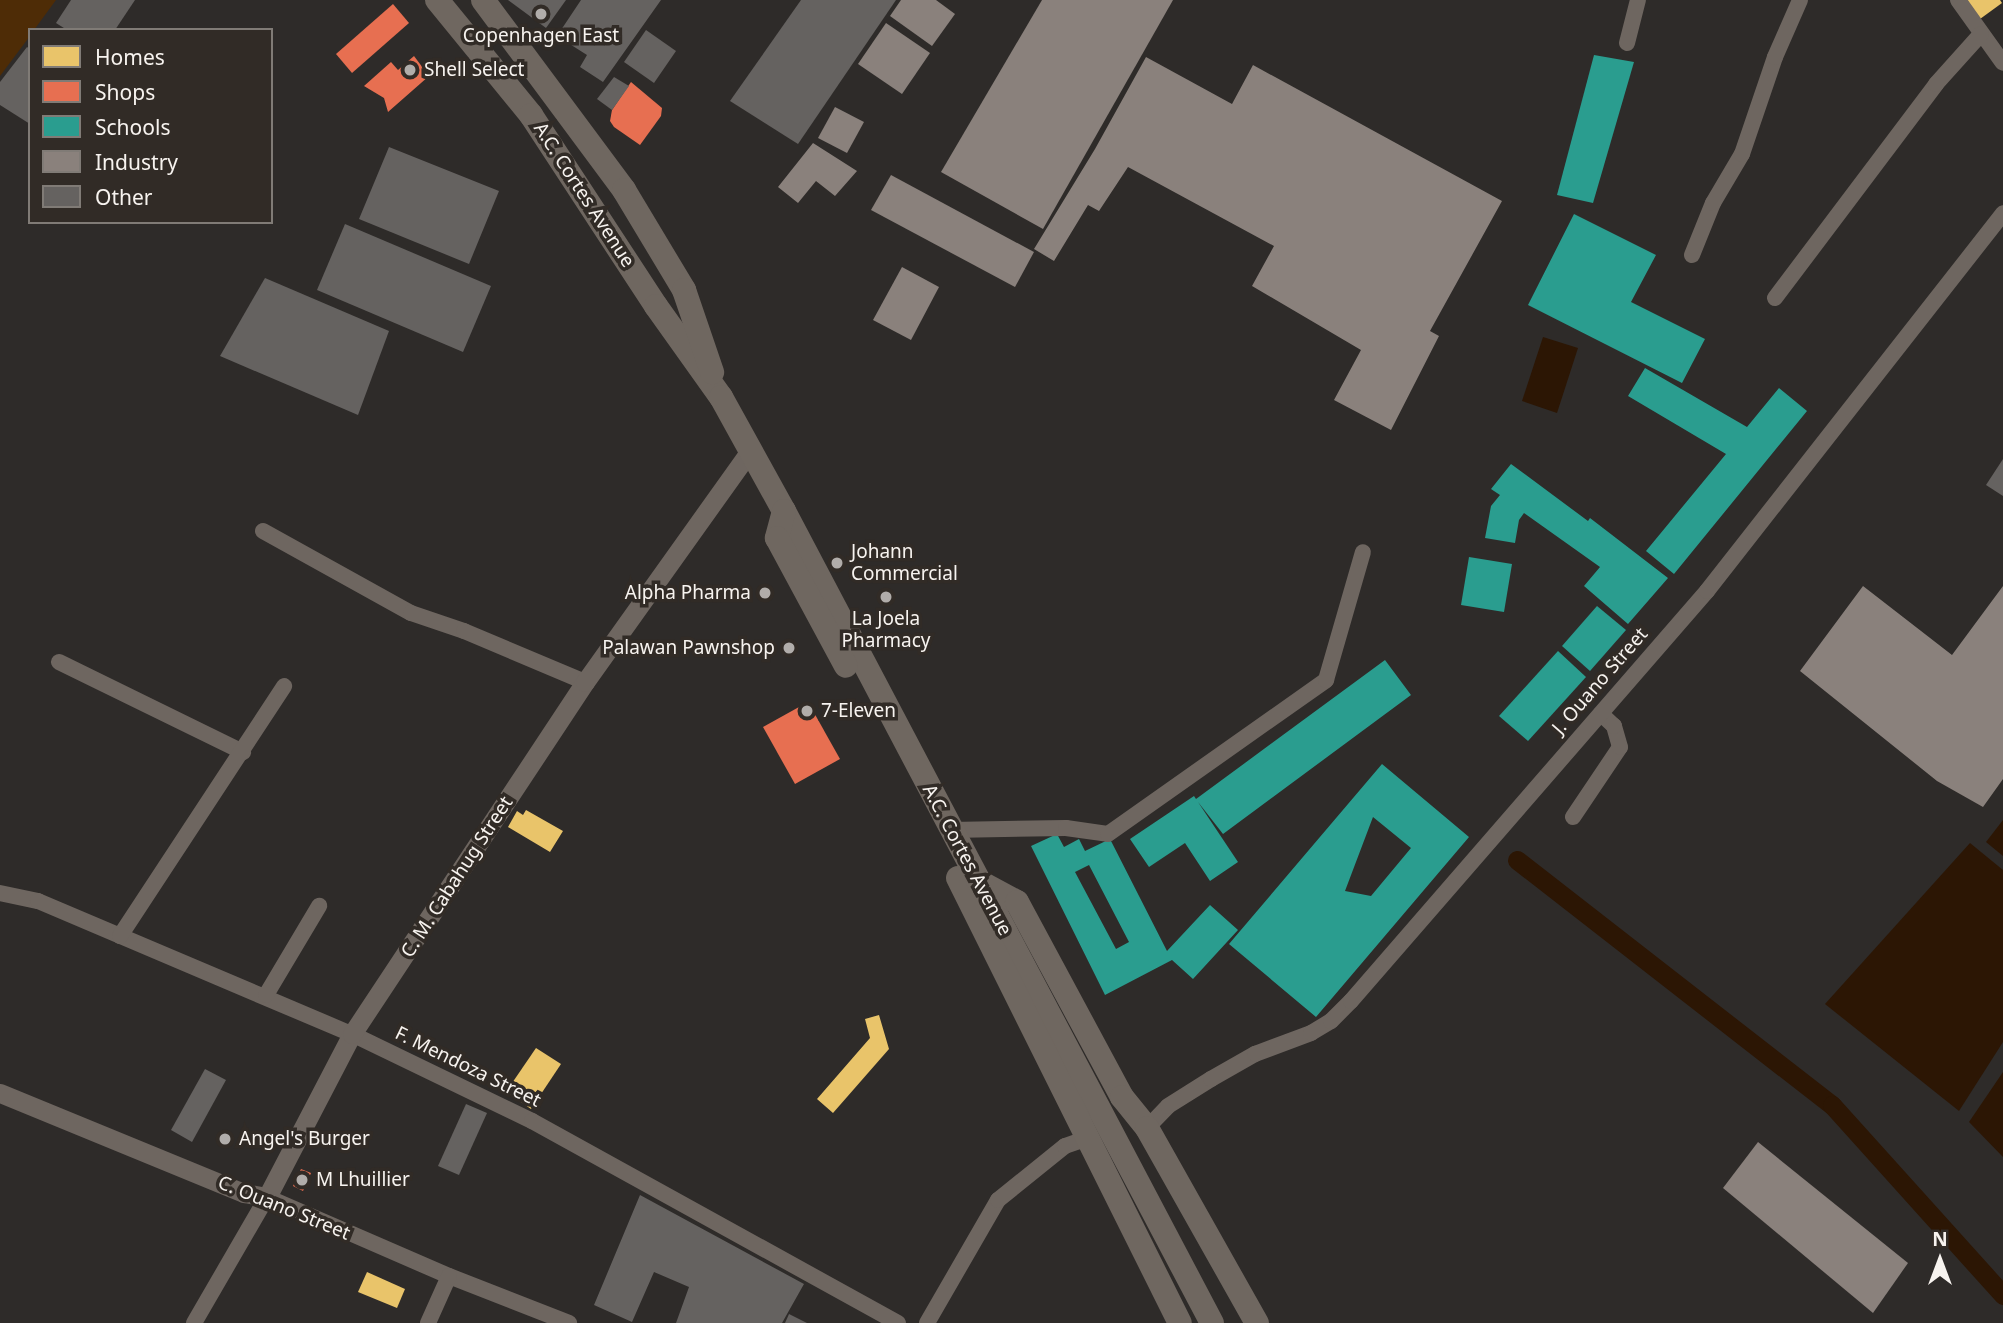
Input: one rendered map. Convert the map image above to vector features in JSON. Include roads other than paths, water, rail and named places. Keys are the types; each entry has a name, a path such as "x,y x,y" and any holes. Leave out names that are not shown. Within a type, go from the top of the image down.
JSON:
{"main road":[{"name":"A.C. Cortes Avenue","path":"437,0 531,115 656,306 721,397 784,511 1212,1323"},
{"name":"A.C. Cortes Avenue","path":"483,0 624,190 684,290 721,397"},
{"path":"784,511 776,538 930,823 1180,1323"},
{"path":"978,881 1017,902 1122,1097 1147,1128 1258,1323"}],"street":[{"path":"1628,43 1638,0"},
{"path":"1692,255 1713,203 1742,154 1775,57 1800,0"},
{"path":"1961,1 2003,63"},
{"path":"1775,298 1936,84 1981,34"},
{"name":"J. Ouano Street","path":"1147,1128 1168,1106 1255,1054 1311,1034 1331,1021 1707,591 1824,445 2003,213"},
{"name":"C. M. Cabahug Street","path":"194,1323 267,1198 352,1034 584,681 751,449"},
{"path":"263,531 411,613 464,631 584,681"},
{"path":"950,830 1066,828 1108,834 1326,680 1363,552"},
{"path":"59,662 243,752"},
{"path":"120,936 284,686"},
{"path":"1573,817 1620,747 1614,726 1601,714"},
{"name":"F. Mendoza Street","path":"0,893 38,901 266,995 352,1034 532,1121 898,1323"},
{"path":"266,995 319,906"},
{"name":"C. Ouano Street","path":"0,1093 244,1193 267,1198 449,1276 569,1323"},
{"path":"927,1323 998,1200 1065,1146 1088,1138"},
{"path":"428,1323 449,1276"}],"waterway":[{"path":"1517,860 1832,1105 2003,1295"}],"place":[{"name":"Copenhagen East","path":"541,14"},
{"name":"Shell Select","path":"410,70"},
{"name":"Johann Commercial","path":"837,563"},
{"name":"Alpha Pharma","path":"765,593"},
{"name":"La Joela Pharmacy","path":"886,597"},
{"name":"Palawan Pawnshop","path":"789,648"},
{"name":"7-Eleven","path":"807,711"},
{"name":"Angel's Burger","path":"225,1139"},
{"name":"M Lhuillier","path":"302,1180"}]}
